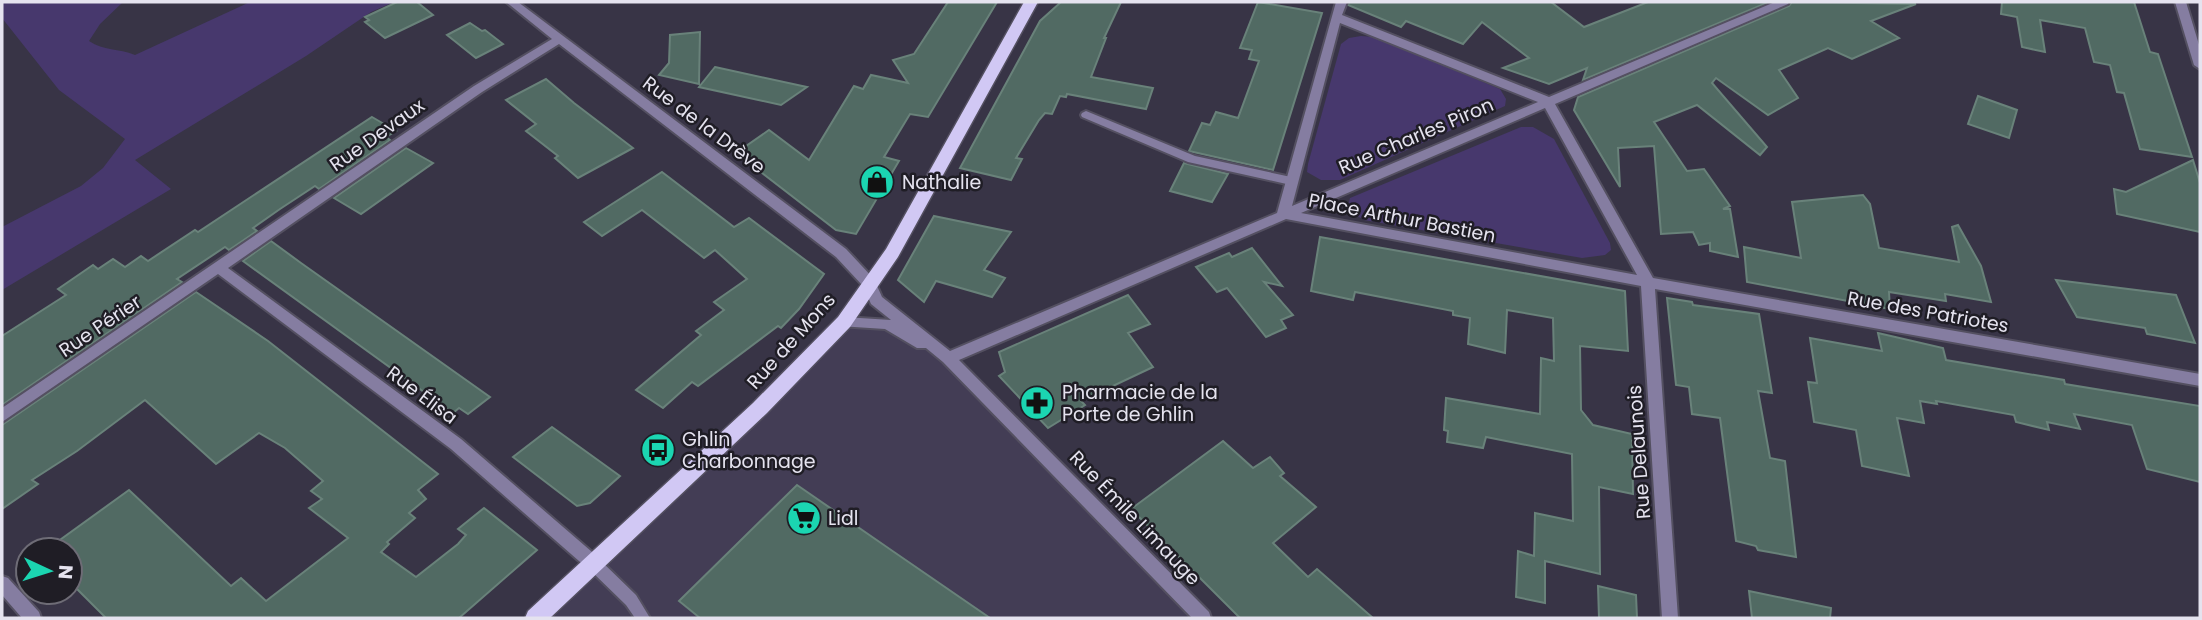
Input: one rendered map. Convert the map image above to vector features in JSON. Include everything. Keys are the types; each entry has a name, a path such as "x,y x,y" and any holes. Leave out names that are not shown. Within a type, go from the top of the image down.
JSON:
{"main road":[{"name":"Rue de Mons","path":"534,618 760,408 844,322 892,253 1031,2"}],"street":[{"name":"Rue de la Drève","path":"511,2 841,253 869,283 876,300 948,358"},
{"name":"Place Arthur Bastien","path":"1340,2 1283,214 1648,282"},
{"name":"Rue Charles Piron","path":"948,358 1784,2"},
{"path":"2180,2 2200,65"},
{"path":"1336,17 1547,101 1648,282"},
{"name":"Rue Devaux","path":"219,268 478,89 560,39"},
{"name":"Rue Périer","path":"2,416 219,268"},
{"name":"Rue Élisa","path":"219,268 456,444 593,563"},
{"name":"Rue des Patriotes","path":"1648,282 2200,380"},
{"name":"Rue Delaunois","path":"1648,282 1671,618"},
{"path":"844,322 887,324 948,358"},
{"name":"Rue Émile Limauge","path":"948,358 1203,618"},
{"path":"2,583 33,618"}],"lane":[{"path":"1086,115 1192,159 1290,181"},
{"path":"593,563 631,600 643,618"}],"shaded area":[{"path":"2,2 123,2 100,24 89,41 135,55 250,2 394,2 371,12 306,56 135,160 171,189 2,290 2,227 81,186 103,168 125,139 59,90 2,18"},
{"path":"1374,37 1500,89 1506,99 1505,106 1340,180 1321,180 1307,172 1308,164 1341,44 1349,38"},
{"path":"1521,127 1533,127 1554,139 1610,243 1611,250 1605,255 1582,258 1364,220 1348,206 1350,198"},
{"path":"844,322 887,324 948,358 1203,618 535,618"}],"building":[{"path":"397,2 417,2 433,15 385,38 365,22 369,20 365,17"},
{"path":"948,2 997,2 928,117 910,114 884,157 899,161 856,234 836,230 736,153 769,130 809,160 854,86 863,89 871,75 908,83 893,60 914,54"},
{"path":"1061,2 1121,2 1104,38 1091,77 1153,88 1146,109 1067,94 1066,97 1060,96 1052,114 1045,113 1039,120 1016,158 1022,159 1011,180 960,168 1040,21"},
{"path":"1258,2 1322,13 1273,170 1189,151 1202,123 1210,125 1216,112 1238,118 1259,61 1249,59 1252,50 1240,48"},
{"path":"1349,2 1551,2 1584,27 1648,2 1769,2 1583,80 1587,68 1549,84 1503,68 1529,58 1482,22 1463,44 1406,21 1401,27 1348,5"},
{"path":"1792,2 1916,4 1871,21 1899,38 1852,59 1828,48 1779,70 1798,98 1768,115 1716,78 1712,83 1767,147 1760,155 1697,105 1654,122 1687,171 1704,169 1730,206 1723,209 1730,209 1738,257 1710,251 1710,243 1699,245 1693,232 1661,234 1654,146 1618,148 1620,187 1574,110 1578,97 1789,6"},
{"path":"2002,2 2134,2 2150,52 2158,54 2192,157 2140,149 2124,93 2117,92 2110,65 2094,62 2085,28 2040,20 2045,52 2022,47 2017,17 2001,14"},
{"path":"470,23 482,31 485,30 503,44 476,58 447,35"},
{"path":"700,32 699,84 659,75 669,63 670,35"},
{"path":"715,67 807,87 781,105 699,87"},
{"path":"546,79 633,148 578,178 555,158 558,156 526,131 536,124 506,100"},
{"path":"1978,96 2017,110 2009,138 1968,124"},
{"path":"372,117 396,131 386,137 390,140 319,189 315,186 280,209 253,228 257,231 229,250 225,247 177,279 182,282 2,405 2,336 66,295 58,289 93,265 98,269 113,259 125,267 141,256 148,261 195,230 198,232"},
{"path":"406,148 433,163 361,214 334,198"},
{"path":"2193,160 2200,183 2200,232 2117,214 2114,189 2126,192"},
{"path":"1184,163 1228,174 1212,202 1170,191"},
{"path":"662,172 734,227 749,218 824,274 799,309 781,328 778,326 698,386 692,382 663,408 636,390 701,335 696,331 724,310 714,302 747,279 715,250 704,258 642,210 602,236 584,222"},
{"path":"1863,195 1870,204 1879,248 1959,262 1952,227 1958,225 1981,266 1991,302 1945,294 1946,301 1889,292 1890,309 1747,282 1744,247 1801,258 1792,202"},
{"path":"934,216 1011,232 984,270 1005,278 992,297 936,281 924,302 898,280"},
{"path":"1320,237 1625,291 1628,351 1580,346 1581,410 1593,425 1632,434 1633,494 1599,487 1600,574 1545,561 1545,603 1516,597 1518,551 1534,556 1535,513 1573,521 1572,454 1486,437 1483,448 1447,442 1448,431 1444,430 1446,398 1540,414 1541,358 1554,361 1553,318 1507,310 1505,353 1468,344 1470,318 1453,315 1453,311 1355,292 1353,300 1311,291"},
{"path":"271,241 490,397 468,414 459,408 453,413 243,261"},
{"path":"1252,248 1282,286 1264,282 1293,315 1281,320 1286,328 1266,337 1227,288 1217,292 1196,267 1229,253 1232,257"},
{"path":"2056,280 2176,295 2195,343 2147,334 2145,328 2077,317"},
{"path":"196,292 268,341 438,474 418,490 426,499 409,513 415,518 387,542 389,544 381,552 416,577 458,544 466,535 458,529 484,508 537,550 459,618 106,618 84,596 84,536 65,536 129,490 231,586 241,578 266,601 348,538 309,508 322,499 311,491 323,481 285,448 259,433 216,464 145,400 77,451 32,480 38,484 2,509 2,425"},
{"path":"1128,295 1150,324 1128,333 1153,367 1081,401 1085,405 1048,428 999,376 1005,372 999,352"},
{"path":"1667,298 1692,302 1693,305 1759,314 1772,393 1758,391 1770,458 1785,461 1796,557 1758,550 1756,546 1736,541 1720,418 1692,414 1689,387 1676,385"},
{"path":"1878,333 1943,348 1946,360 2064,380 2065,384 2200,406 2200,482 2147,469 2132,425 2074,414 2080,429 2047,422 2049,430 2016,422 2014,415 1936,401 1937,404 1920,401 1924,423 1897,418 1909,476 1862,466 1856,430 1814,422 1808,382 1817,383 1810,338 1882,351"},
{"path":"552,427 620,476 590,503 577,506 513,457"},
{"path":"1223,441 1253,468 1270,457 1284,473 1280,476 1316,507 1273,543 1308,577 1317,569 1373,618 1240,618 1131,509"},
{"name":"Lidl","path":"797,485 990,618 700,618 679,601"},
{"path":"1598,586 1636,595 1637,618 1599,618"},
{"path":"1749,591 1831,608 1830,618 1752,618"}],"place":[{"name":"Nathalie","path":"877,182"},
{"name":"Pharmacie de la Porte de Ghlin","path":"1037,403"},
{"name":"Ghlin Charbonnage","path":"658,450"},
{"name":"Lidl","path":"804,518"}]}
